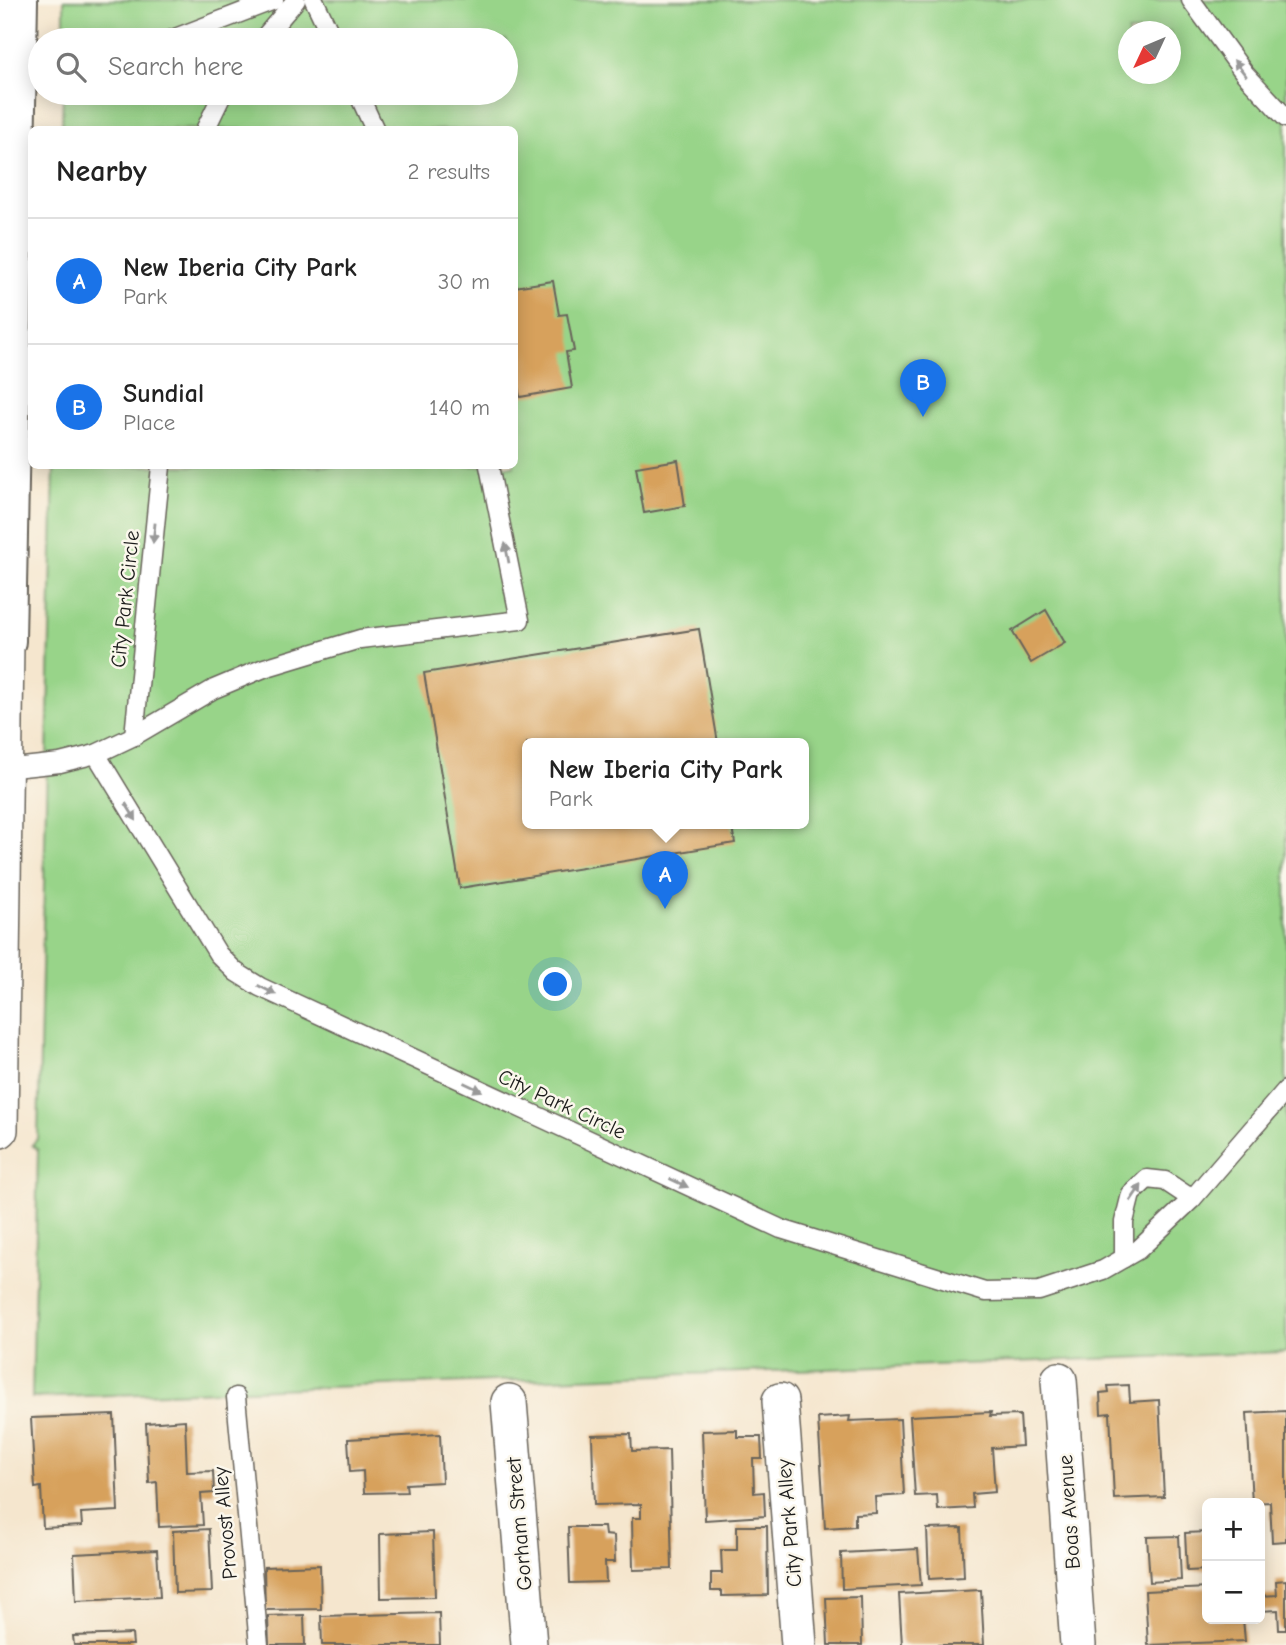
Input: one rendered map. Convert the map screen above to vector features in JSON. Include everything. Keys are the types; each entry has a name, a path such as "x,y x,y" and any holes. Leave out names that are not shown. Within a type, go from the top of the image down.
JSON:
{"main road":[{"path":"3,641 18,0"}],"street":[{"path":"0,1129 3,641"},
{"name":"Boas Avenue","path":"1059,1380 1078,1645"},
{"name":"City Park Alley","path":"779,1401 799,1645"},
{"name":"Gorham Street","path":"509,1402 529,1645"}],"lane":[{"path":"201,28 274,0"},
{"path":"272,28 296,0"},
{"path":"314,0 327,28"},
{"path":"1195,2 1218,40 1286,118"},
{"path":"207,126 217,105"},
{"path":"364,105 373,126"},
{"name":"City Park Circle","path":"134,736 161,469"},
{"path":"4,769 60,763 96,754 134,736 214,689 264,668 360,639 520,620 490,469"},
{"name":"City Park Circle","path":"96,754 218,954 236,972 260,987 781,1229 985,1292 1039,1290 1103,1270 1138,1250 1192,1199 1286,1090"},
{"path":"1124,1258 1124,1222 1131,1194 1147,1179 1165,1181 1192,1199"},
{"name":"Provost Alley","path":"236,1396 259,1645"}],"green space":[{"path":"64,0 1286,0 1286,1352 32,1398 38,1150 32,1145 38,1138 54,469 518,469 518,126 62,126 63,105 518,105 518,28 64,28"}],"building":[{"path":"553,281 559,315 567,314 574,351 566,352 572,388 520,397 518,286"},
{"path":"678,460 685,506 644,513 636,467"},
{"path":"1046,610 1065,643 1031,663 1012,631"},
{"path":"699,629 717,738 522,738 522,829 732,829 735,843 460,888 424,673"},
{"path":"1129,1385 1130,1402 1159,1400 1164,1497 1114,1499 1110,1413 1101,1414 1100,1393 1109,1392 1108,1386"},
{"path":"1286,1411 1286,1541 1272,1542 1270,1502 1265,1502 1265,1498 1252,1498 1247,1413"},
{"path":"991,1412 990,1416 1020,1415 1022,1446 992,1448 995,1492 972,1494 973,1508 938,1510 937,1495 915,1496 910,1416"},
{"path":"114,1415 118,1511 81,1513 82,1526 43,1528 41,1487 35,1488 31,1418"},
{"path":"850,1416 849,1421 900,1419 904,1495 875,1497 876,1513 855,1514 855,1526 825,1528 818,1418"},
{"path":"185,1420 187,1472 213,1471 214,1493 201,1494 203,1525 159,1527 157,1482 149,1483 146,1423"},
{"path":"737,1430 737,1437 761,1437 762,1459 753,1459 754,1493 764,1492 765,1516 705,1520 702,1431"},
{"path":"440,1434 442,1482 406,1484 407,1492 364,1493 363,1471 350,1472 348,1439"},
{"path":"631,1434 632,1451 669,1450 672,1569 633,1570 632,1518 641,1518 641,1504 594,1505 592,1435"},
{"path":"737,1526 767,1526 768,1595 722,1596 722,1591 711,1591 711,1573 722,1573 721,1550 737,1550"},
{"path":"568,1527 604,1527 605,1535 614,1536 615,1562 605,1562 606,1582 570,1583"},
{"path":"962,1528 964,1577 929,1579 927,1529"},
{"path":"209,1529 212,1592 175,1593 173,1531"},
{"path":"433,1532 435,1597 381,1598 380,1534"},
{"path":"1202,1532 1202,1570 1187,1571 1185,1533"},
{"path":"1179,1536 1181,1580 1150,1582 1147,1537"},
{"path":"918,1549 921,1585 842,1589 841,1553"},
{"path":"157,1550 160,1597 76,1601 74,1554"},
{"path":"320,1565 321,1609 265,1610 264,1567"},
{"path":"1286,1580 1286,1630 1279,1630 1278,1610 1265,1611 1265,1596 1277,1595 1276,1581"},
{"path":"1202,1588 1202,1624 1243,1624 1245,1641 1148,1645 1145,1591"},
{"path":"981,1590 984,1645 902,1645 899,1594"},
{"path":"861,1597 862,1645 828,1645 826,1598"},
{"path":"439,1613 440,1645 322,1645 321,1616"},
{"path":"304,1615 305,1645 269,1645 268,1616"},
{"path":"132,1634 133,1645 74,1645 73,1636"}],"place":[{"name":"Sundial","path":"923,417"},
{"name":"New Iberia City Park","path":"665,909"}]}
